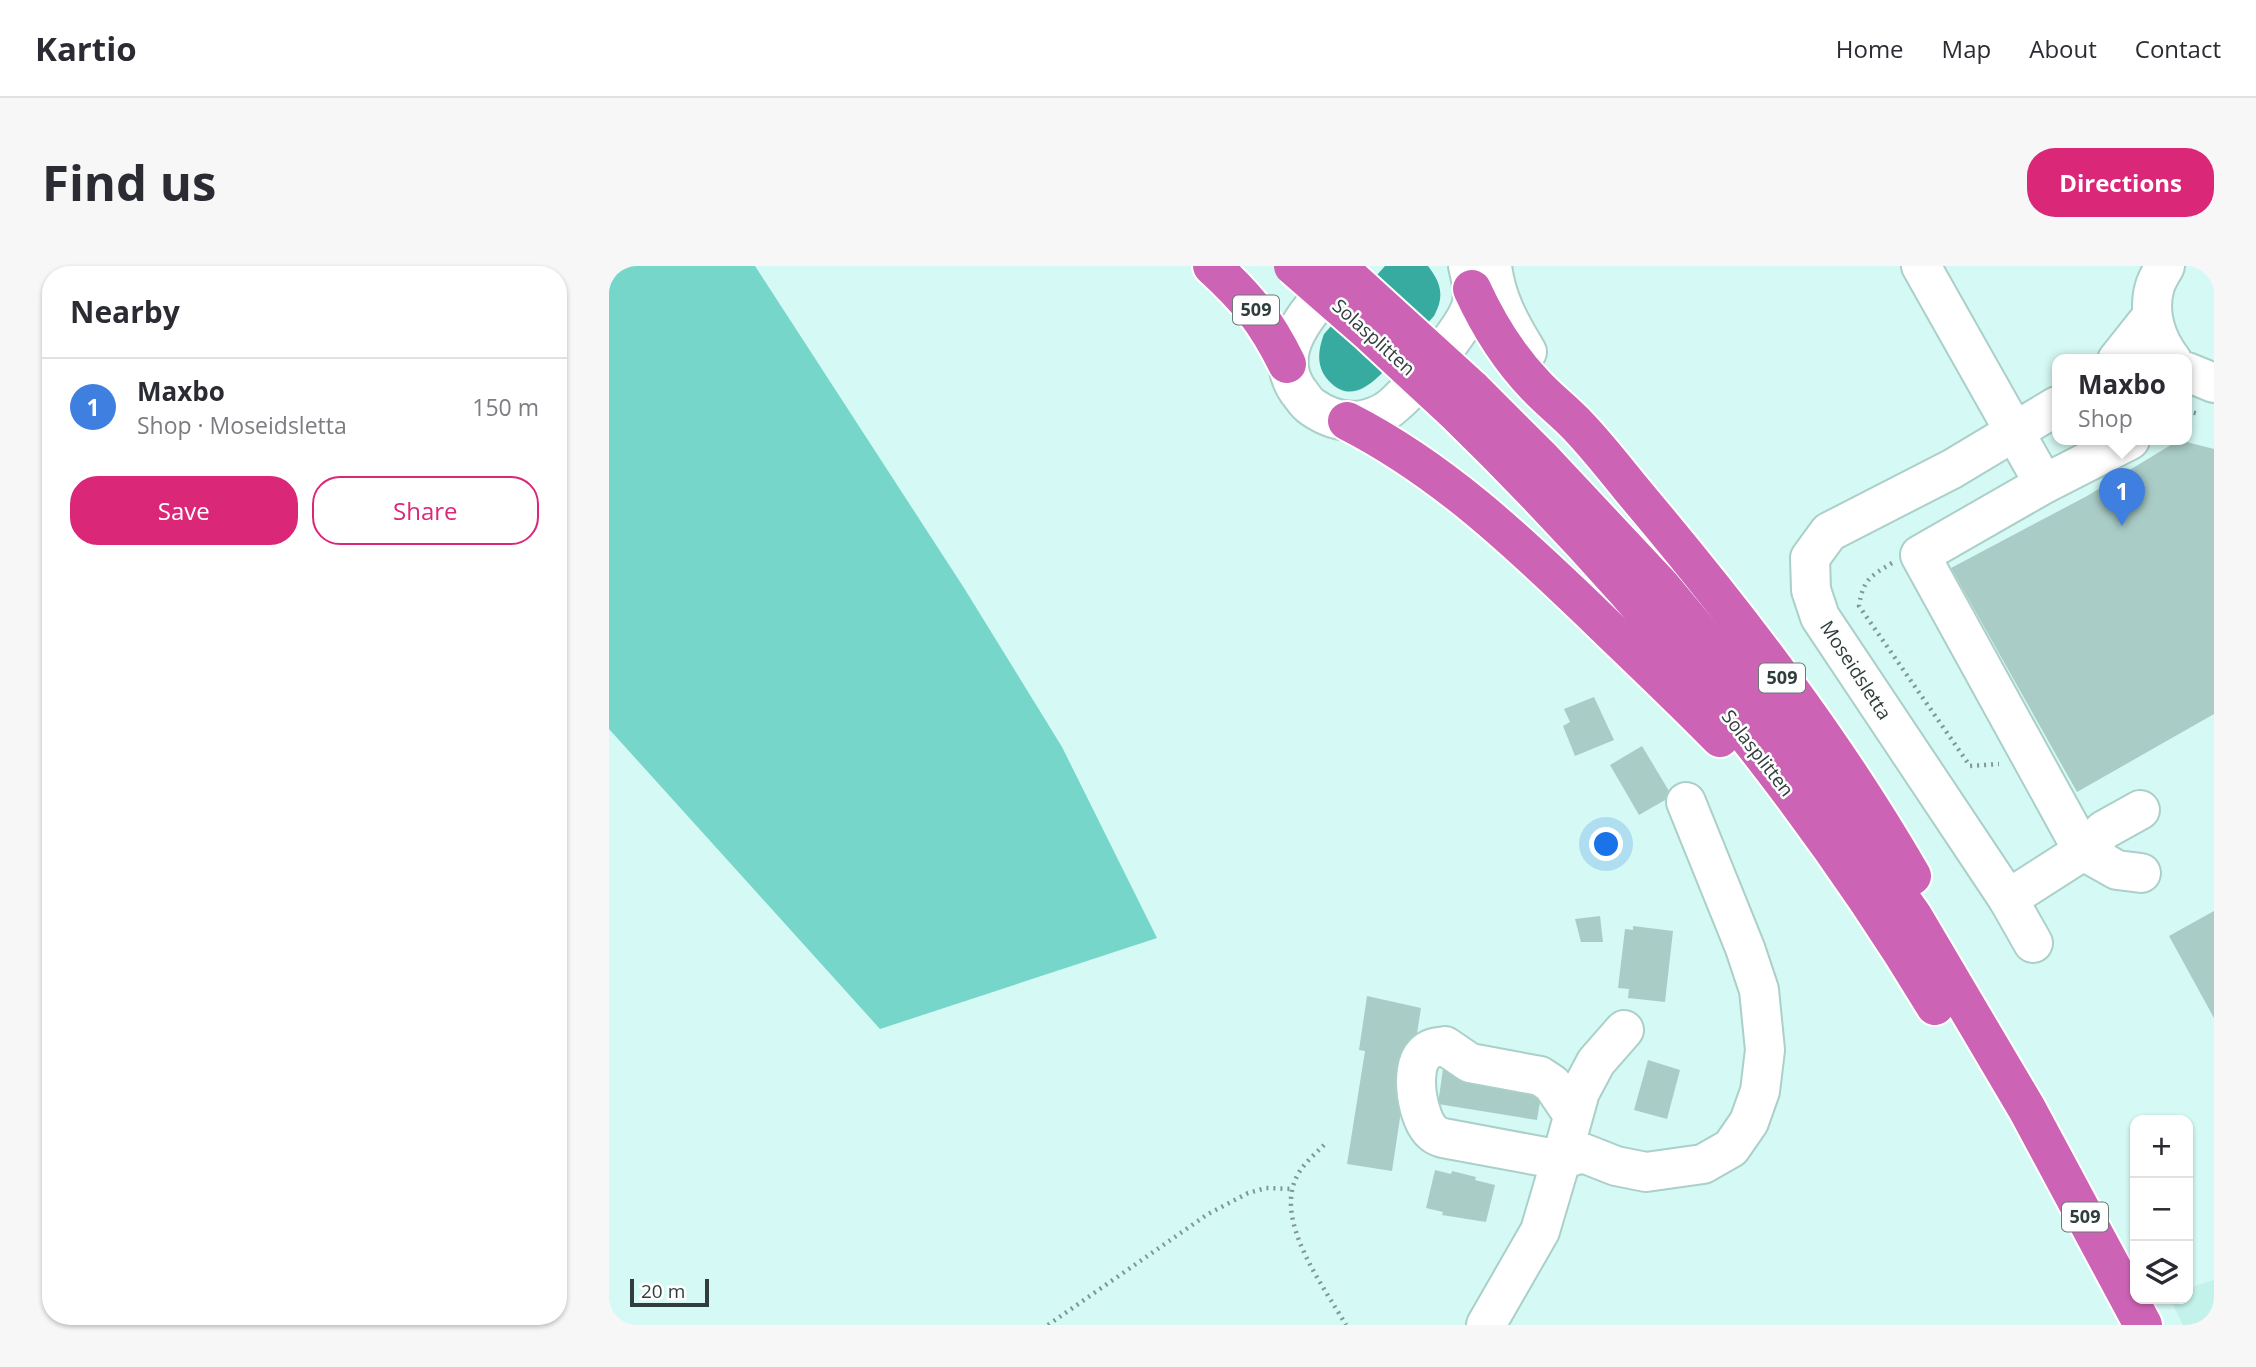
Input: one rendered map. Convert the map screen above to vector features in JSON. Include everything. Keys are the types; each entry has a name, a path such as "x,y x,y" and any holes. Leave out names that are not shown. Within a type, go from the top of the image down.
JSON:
{"highway":[{"name":"509","path":"1212,266 1255,309 1272,332 1287,364"},
{"name":"Solasplitten","path":"1293,266 1542,459 1662,587 1777,726 1913,916 2027,1109 2143,1325"},
{"name":"Solasplitten","path":"1338,266 1462,399 1523,478 1637,602 1752,743 1831,848 1908,961 1988,1093 2114,1325"},
{"name":"509","path":"1474,271 1487,320 1515,359 1535,385 1578,426 1750,635 1804,708 1886,832 2019,1066 2027,1109"},
{"name":"509","path":"1347,421 1419,463 1491,519 1672,691 1736,755 1797,825 1876,936 1908,961"}],"street":[{"path":"1350,266 1304,319 1290,345 1287,364 1294,384 1308,405 1328,417 1347,421 1366,419 1395,405 1459,331 1472,303 1474,271"},
{"path":"1921,266 2044,484"},
{"path":"2165,266 2155,286 2152,316 2158,338 2174,354"},
{"path":"2122,354 2152,316"},
{"name":"Moseidsletta","path":"2033,943 2008,899 1820,617 1811,590 1810,558 1829,532 1952,469 2052,409"},
{"path":"2120,445 2044,484 1920,555 2083,851 2117,870 2141,873"},
{"path":"1573,1115 1552,1084 1540,1076 1470,1063 1444,1046 1424,1052 1419,1062 1416,1080 1419,1108 1433,1133 1443,1138 1561,1160 1583,1153 1616,1166 1646,1172 1703,1164 1731,1148 1749,1122 1760,1091 1765,1050 1759,990 1745,948 1686,802"},
{"path":"2008,899 2083,851 2104,831 2140,810"},
{"path":"1486,1325 1541,1231 1580,1092 1595,1062 1623,1030"}],"path":[{"path":"1920,555 1892,562 1868,578 1861,590 1860,606 1970,766 2035,763"},
{"path":"1324,1145 1304,1166 1292,1189 1291,1216 1299,1241 1346,1325"},
{"path":"1048,1325 1208,1214 1248,1193 1266,1188 1292,1189"}],"shaded area":[{"path":"609,266 755,266 964,588 1062,747 1157,938 880,1029 609,729"},
{"path":"1385,266 1428,266 1440,290 1440,302 1434,316 1377,378 1358,390 1348,392 1338,389 1321,369 1319,352 1324,334"},
{"path":"2214,1280 2214,1325 2183,1325 2172,1304 2193,1304 2193,1286"}],"building":[{"path":"2192,443 2214,449 2214,714 2077,792 1951,568 2087,496 2171,445"},
{"path":"1594,697 1614,740 1575,756 1563,726 1570,722 1564,709"},
{"path":"1642,746 1672,796 1639,815 1610,765"},
{"path":"2214,911 2214,1018 2169,936"},
{"path":"1600,916 1603,942 1581,942 1575,919"},
{"path":"1633,926 1673,931 1665,1002 1628,998 1629,989 1618,988 1625,929 1633,930"},
{"path":"1367,996 1421,1008 1413,1059 1409,1058 1392,1171 1347,1164 1365,1051 1359,1050"},
{"path":"1648,1060 1680,1070 1667,1119 1634,1110"},
{"path":"1443,1069 1543,1084 1537,1120 1438,1104"},
{"path":"1435,1170 1476,1177 1475,1180 1495,1185 1486,1222 1442,1215 1443,1212 1426,1208"}],"place":[{"name":"Maxbo","path":"2122,526"}]}
